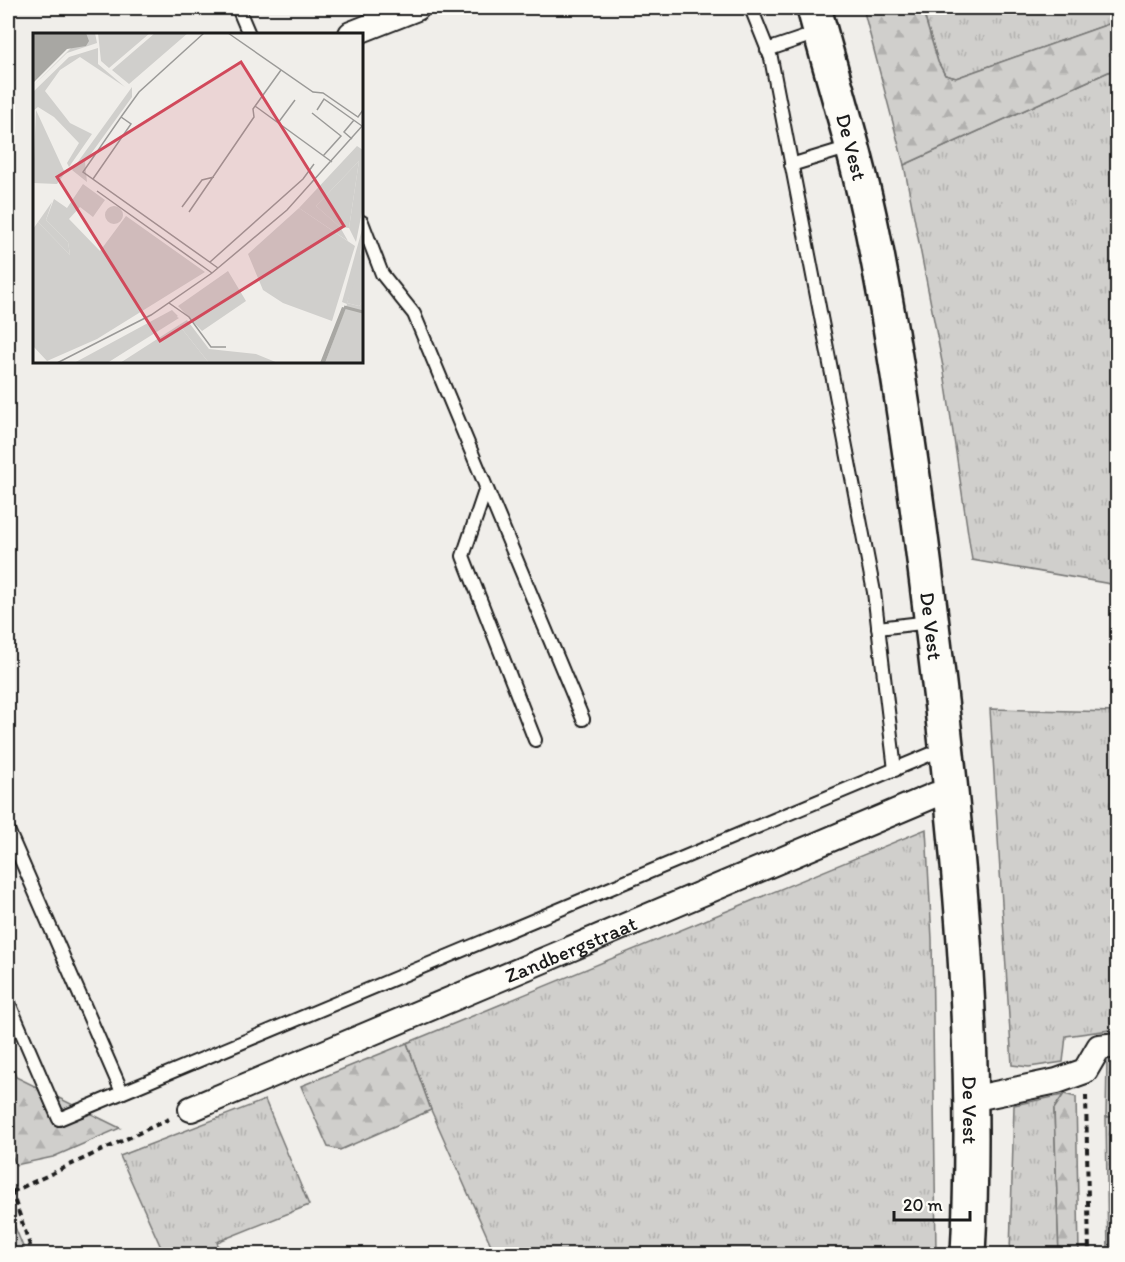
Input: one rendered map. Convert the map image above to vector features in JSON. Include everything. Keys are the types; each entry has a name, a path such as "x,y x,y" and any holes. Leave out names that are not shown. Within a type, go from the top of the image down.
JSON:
{"main road":[{"name":"De Vest","path":"817,20 873,232 932,622 952,792 966,954 971,1099 968,1254"}],"street":[{"path":"354,33 417,8"},
{"name":"Zandbergstraat","path":"191,1109 935,795 952,792"},
{"path":"971,1099 1057,1081 1085,1071 1099,1047 1118,1045"}],"lane":[{"path":"238,8 249,33"},
{"path":"751,8 767,50 872,580 895,770"},
{"path":"767,50 817,20"},
{"path":"791,165 850,147"},
{"path":"363,225 382,274 414,314 583,719"},
{"path":"486,488 462,556 535,740"},
{"path":"878,628 932,622"},
{"path":"8,1001 59,1119 946,747"},
{"path":"8,830 122,1092"}],"path":[{"path":"1085,1071 1089,1254"},
{"path":"12,1192 191,1109"},
{"path":"8,1181 33,1254"}],"green space":[{"path":"863,8 922,8 938,62 945,75 956,78 1117,21 1117,68 904,165"},
{"path":"922,8 1117,8 1117,21 956,78 945,75 938,62"},
{"path":"1117,68 1117,585 972,560 944,372 904,165"},
{"path":"990,709 1117,712 1117,1029 1066,1036 1063,1062 1029,1067 1012,1065"},
{"path":"926,829 932,939 936,1254 495,1254 431,1110 407,1043"},
{"path":"407,1043 431,1110 340,1150 328,1147 301,1086"},
{"path":"8,1057 16,1077 120,1128 53,1157 16,1165 8,1146"},
{"path":"1117,1058 1117,1116 1106,1117 1107,1059"},
{"path":"1064,1094 1076,1097 1079,1254 1059,1254 1054,1109"},
{"path":"1063,1095 1054,1109 1059,1254 1010,1254 1014,1105"},
{"path":"265,1100 309,1205 217,1242 221,1254 164,1254 120,1156"},
{"path":"1117,1116 1117,1254 1108,1254 1106,1117"},
{"path":"8,1210 26,1254 8,1254"}]}
